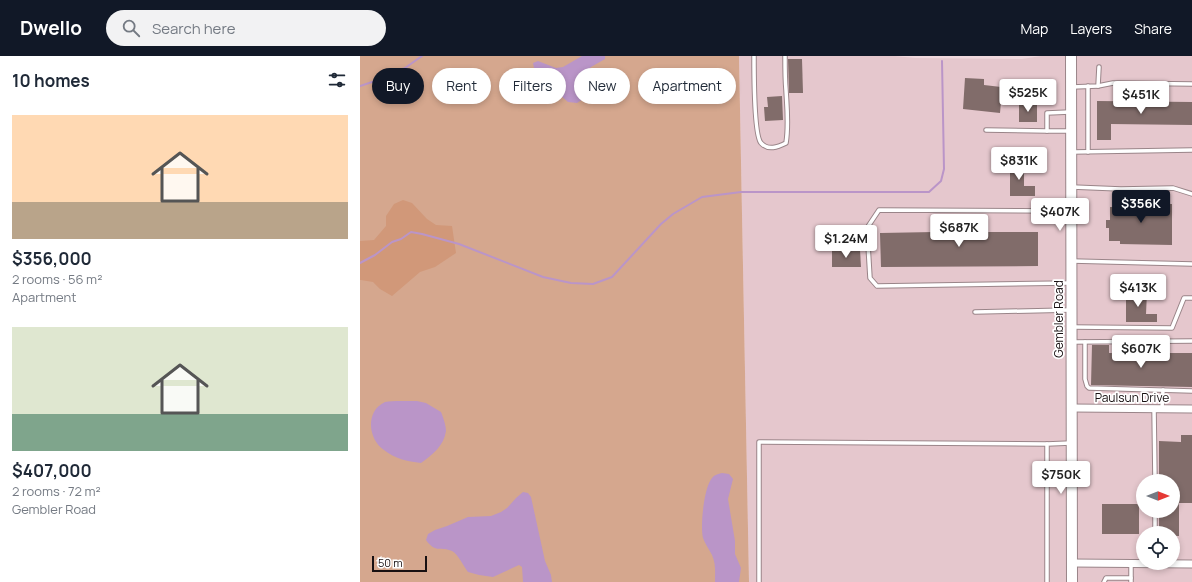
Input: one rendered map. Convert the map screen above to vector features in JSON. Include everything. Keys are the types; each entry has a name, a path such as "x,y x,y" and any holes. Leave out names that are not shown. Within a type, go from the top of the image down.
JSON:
{"main road":[{"name":"Gembler Road","path":"1071,56 1072,582"}],"street":[{"name":"Paulsun Drive","path":"1072,408 1192,409"},
{"path":"1072,563 1136,563"},
{"path":"1180,564 1192,564"}],"lane":[{"path":"754,56 758,139 762,144 770,148 778,147 786,143 787,137 788,115 785,56"},
{"path":"1098,67 1098,86"},
{"path":"1071,87 1098,86 1113,83 1192,84"},
{"path":"1088,86 1088,152"},
{"path":"1047,131 1047,113 1071,112"},
{"path":"986,130 1071,131"},
{"path":"1071,152 1192,150"},
{"path":"1071,186 1121,189 1173,188 1192,194"},
{"path":"1071,211 879,210 867,228 870,278 877,286 1071,283"},
{"path":"1071,261 1192,264"},
{"path":"1072,327 1172,328 1184,298 1192,298"},
{"path":"975,312 1072,310"},
{"path":"1072,342 1192,341"},
{"path":"1085,342 1085,379 1087,386 1090,388 1192,391"},
{"path":"1162,408 1163,390"},
{"path":"1154,408 1155,474"},
{"path":"759,582 759,442 1072,443"},
{"path":"1047,444 1047,582"},
{"path":"1104,582 1106,578 1131,580 1131,563"}],"shaded area":[{"path":"360,56 739,56 749,582 360,582"},
{"path":"582,56 605,56 605,59 590,68 574,68 574,103 566,100 566,68 556,68 563,67"},
{"path":"739,56 895,56 915,58 1022,59 1041,56 1192,56 1192,582 749,582"},
{"path":"538,61 556,68 534,68 533,63"},
{"path":"403,200 412,203 427,219 436,225 452,226 456,253 435,267 420,272 392,296 380,289 373,282 360,280 360,241 374,240 386,226 386,216 394,204"},
{"path":"417,401 426,403 441,412 446,426 445,436 440,446 421,463 392,456 384,450 375,439 371,425 374,412 385,402"},
{"path":"722,473 729,474 733,479 728,499 735,541 735,554 741,568 739,582 715,582 713,558 703,538 702,532 702,516 709,483 713,477"},
{"path":"523,492 528,493 531,497 545,561 551,575 552,582 523,582 522,567 519,565 493,577 468,572 459,558 452,551 433,547 426,540 428,534 435,530 468,517 491,516 501,512"}],"building":[{"path":"788,59 802,59 803,93 789,93"},
{"path":"965,78 984,79 984,85 1019,89 1018,104 1001,102 1000,113 963,109"},
{"path":"782,96 783,120 765,121 764,107 768,107 767,97"},
{"path":"1097,101 1192,102 1192,125 1111,124 1111,140 1097,140"},
{"path":"1019,104 1037,104 1037,122 1019,122"},
{"path":"1010,162 1024,162 1024,186 1035,186 1035,196 1010,196"},
{"path":"1120,203 1172,204 1172,245 1120,244 1120,241 1109,241 1109,228 1106,228 1106,220 1110,220 1110,207 1120,207"},
{"path":"934,219 967,219 967,232 1038,232 1038,266 881,267 880,233 934,232"},
{"path":"832,250 860,250 861,267 832,267"},
{"path":"1126,292 1147,292 1146,314 1157,314 1157,322 1126,322"},
{"path":"1092,345 1109,345 1109,353 1192,353 1192,387 1091,385"},
{"path":"1181,435 1192,435 1192,503 1180,503 1180,474 1159,474 1159,441 1181,442"},
{"path":"1102,504 1136,504 1136,518 1139,518 1139,526 1136,526 1136,534 1102,534"},
{"path":"1159,518 1179,518 1179,526 1159,526"}],"waterway":[{"path":"360,86 405,68 422,56"},
{"path":"360,263 375,255 392,242 401,239 411,232 459,244 543,277 571,283 593,284 612,277 661,224 673,214 702,197 741,192 929,192 941,181 944,169 942,61"}]}
